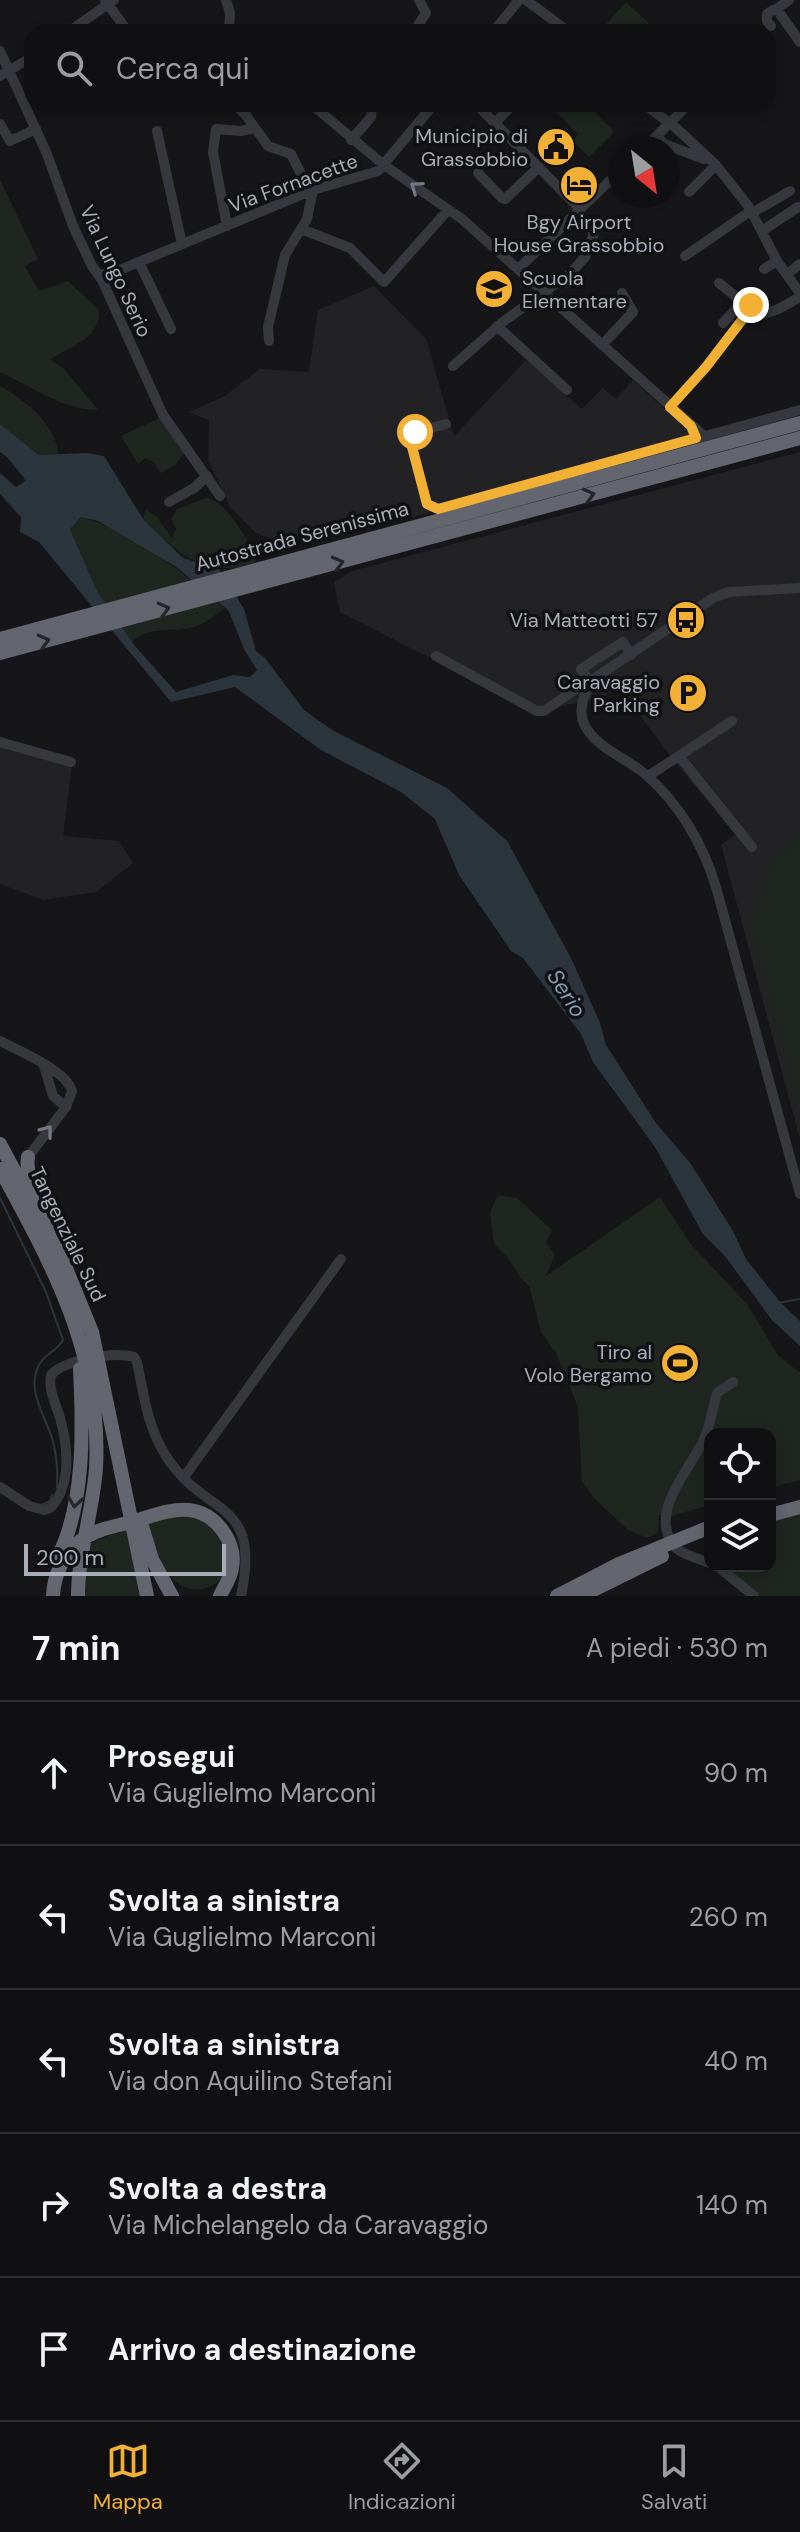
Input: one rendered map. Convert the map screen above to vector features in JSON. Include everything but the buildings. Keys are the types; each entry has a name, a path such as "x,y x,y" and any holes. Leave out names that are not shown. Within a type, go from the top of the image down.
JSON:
{"highway":[{"name":"Autostrada Serenissima","path":"0,639 800,423"},
{"name":"Autostrada Serenissima","path":"0,653 800,438"},
{"name":"Tangenziale Sud","path":"0,1144 77,1292 92,1332 105,1390"},
{"path":"28,1157 28,1173 51,1215 49,1234"},
{"name":"Tangenziale Sud","path":"0,1169 55,1271 82,1341 92,1391 96,1440 94,1489 81,1564 72,1579 75,1596"},
{"path":"47,1596 50,1575 70,1528 77,1493 81,1402 79,1351 82,1341"},
{"path":"105,1390 152,1559 172,1596"},
{"path":"105,1390 147,1596"},
{"path":"776,1504 800,1498"},
{"path":"776,1513 800,1507"},
{"path":"53,1596 58,1570 68,1553 87,1536 166,1513 188,1510 216,1523 224,1532 233,1556 232,1569 218,1594"},
{"path":"142,1527 169,1582 185,1596"},
{"path":"557,1596 704,1530"},
{"path":"581,1596 646,1558 704,1537"}],"street":[{"path":"226,0 229,24"},
{"path":"419,0 426,13 419,24"},
{"path":"500,24 519,0"},
{"path":"526,0 558,24"},
{"path":"79,24 109,1 123,24"},
{"path":"776,12 796,38"},
{"name":"Via Lungo Serio","path":"0,51 5,73 24,107"},
{"path":"5,73 24,62"},
{"name":"Via Lungo Serio","path":"27,112 73,226 92,266 100,275 163,415 220,496"},
{"path":"241,112 268,146 291,154 312,191 307,219 285,255 268,327 269,341"},
{"path":"320,112 384,165 427,112"},
{"path":"351,140 371,117 371,112"},
{"path":"453,366 497,326 571,273 585,257 594,233 578,210 539,167 484,112"},
{"path":"495,123 505,112"},
{"path":"653,112 716,165 751,210 777,261 800,295 762,315 736,309 723,323"},
{"path":"653,112 657,136"},
{"path":"657,136 681,112"},
{"path":"0,124 10,141 36,129"},
{"path":"227,226 213,152 216,129 241,131 255,128"},
{"path":"157,131 182,244"},
{"path":"680,149 716,165"},
{"name":"Via Fornacette","path":"100,275 312,191 371,174 384,165 448,210 518,269 700,437"},
{"path":"689,192 716,165"},
{"path":"478,173 505,199 539,167"},
{"path":"518,269 608,182"},
{"path":"685,256 751,210 790,191"},
{"path":"762,231 798,207"},
{"path":"301,229 350,248 384,282 448,210"},
{"path":"764,269 777,261"},
{"path":"139,262 171,329"},
{"path":"787,274 800,264"},
{"path":"719,283 746,310"},
{"path":"602,345 633,312 622,293"},
{"path":"670,407 706,367 746,310"},
{"path":"497,326 567,390"},
{"path":"446,424 415,432 411,443 427,504 438,509 800,410"},
{"path":"169,502 194,488 207,476"},
{"path":"436,656 537,711 544,711 576,689 589,686 719,596 729,592 800,588"},
{"path":"631,655 623,642 581,669 589,686 581,713 589,733 648,776 682,815 698,841 711,871 800,1194"},
{"path":"648,776 732,721"},
{"path":"0,742 71,762"},
{"path":"679,756 752,847"},
{"path":"0,1041 43,1064 70,1085 72,1096 66,1107 28,1157"},
{"path":"43,1064 53,1096 66,1107"},
{"path":"184,1477 341,1259"},
{"path":"0,1487 36,1509 50,1508 61,1496 66,1475 64,1440 49,1382 51,1375 64,1364 129,1355 137,1362 151,1430 167,1458 184,1477 229,1514 242,1531 247,1549 247,1569 241,1596"},
{"path":"704,1561 677,1550 665,1529 666,1517 672,1494 706,1437 717,1393 733,1382"},
{"path":"724,1572 754,1596"}],"shaded area":[{"path":"626,2 649,23 648,24 606,24"},
{"path":"556,112 595,112 614,132 589,157 573,141 578,134"},
{"path":"0,180 38,259 25,266 39,291 68,281 98,309 99,318 91,334 50,359 64,369 98,410 60,402 0,372"},
{"path":"374,286 426,339 454,436 526,360 582,409 603,388 616,399 633,380 699,441 323,541 275,540 256,533 230,507 208,460 209,420 189,412 225,396 259,369 309,372 318,310"},
{"path":"0,386 38,415 53,435 58,456 39,455 0,424"},
{"path":"159,418 185,452 175,465 161,473 153,462 145,458 138,464 121,436"},
{"path":"800,452 800,1139 721,845 735,834 618,687 602,698 546,709 412,649 340,612 334,582 352,571"},
{"path":"207,498 222,507 236,523 257,558 254,564 219,568 192,560 143,519 146,510 156,516 172,538 176,529 171,519 177,509"},
{"path":"81,517 138,542 224,608 195,627 152,632 132,642 97,591 70,529"},
{"path":"0,744 72,766 63,836 119,841 133,863 96,892 43,900 0,884"},
{"path":"800,839 800,1111 753,936 753,922 772,862"},
{"name":"Tiro al Volo Bergamo","path":"498,1195 517,1198 552,1230 546,1242 555,1255 546,1276 660,1197 690,1243 747,1304 778,1355 800,1373 800,1480 776,1486 776,1428 704,1428 704,1507 671,1516 659,1515 658,1533 647,1538 628,1530 582,1482 578,1407 556,1353 541,1332 529,1286 494,1244 490,1212"},
{"path":"800,1513 800,1596 761,1596 731,1572 776,1572 776,1520"},
{"path":"170,1516 203,1522 220,1538 228,1568 214,1585 196,1590 187,1588 171,1578 165,1569 149,1523"},
{"path":"127,1529 142,1596 84,1596 83,1580 91,1543"}],"water":[{"name":"Serio","path":"0,424 39,455 87,453 104,456 143,519 183,558 219,569 244,609 256,651 265,658 304,710 332,730 447,788 507,841 571,958 600,1023 606,1045 656,1123 691,1164 733,1231 746,1259 780,1302 800,1321 800,1346 772,1320 725,1256 703,1234 655,1147 593,1062 581,1034 523,958 511,951 459,875 435,819 401,792 321,750 235,687 171,702 39,542 20,532 21,517 0,494 0,473 16,487 25,481 0,452","holes":["81,517 98,521 175,566 229,611 244,649 257,670 250,677 233,675 176,692 135,646 97,591 70,529"]}],"waterway":[{"path":"0,1198 46,1292 63,1340 40,1363 35,1376 38,1403 54,1444 57,1488"},
{"path":"778,1303 800,1299"},
{"path":"41,1505 50,1501 52,1495"}],"place":[{"name":"Municipio di Grassobbio","path":"556,147"},
{"name":"Bgy Airport House Grassobbio","path":"579,185"},
{"name":"Scuola Elementare","path":"494,289"},
{"name":"Via Matteotti 57","path":"686,620"},
{"name":"Caravaggio Parking","path":"688,693"},
{"name":"Tiro al Volo Bergamo","path":"680,1363"}],"route":[{"path":"415,432 411,443 427,504 438,509 696,438 691,426 670,407 745,316 741,311 743,305 751,305"}]}
